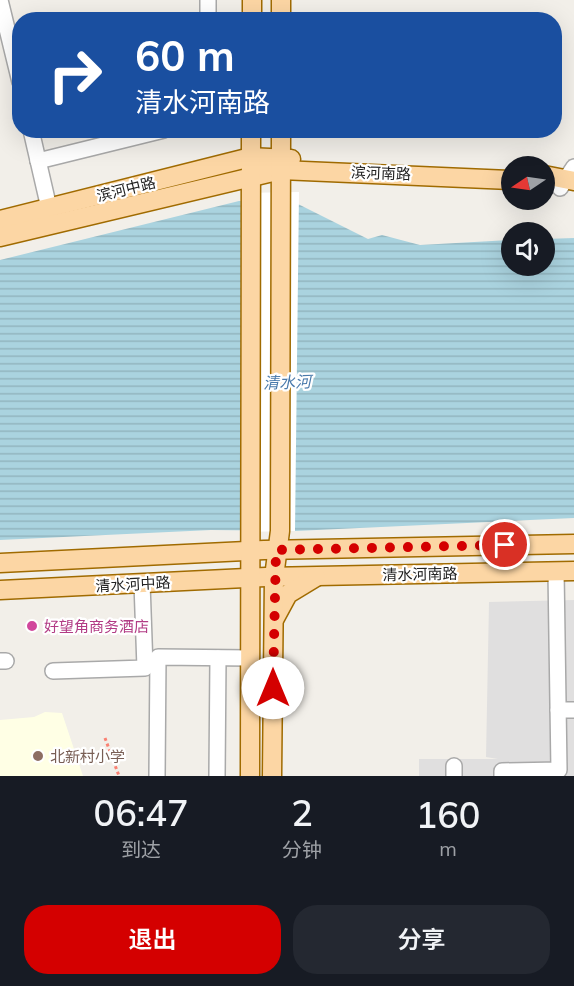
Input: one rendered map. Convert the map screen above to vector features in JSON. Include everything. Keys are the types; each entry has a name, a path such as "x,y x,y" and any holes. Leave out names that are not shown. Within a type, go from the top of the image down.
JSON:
{"main road":[{"path":"251,138 250,531 274,622 272,776"},
{"path":"281,138 280,531 284,541 298,549"},
{"name":"滨河南路","path":"281,164 501,179"},
{"name":"滨河南路","path":"251,175 281,164 501,171"},
{"name":"滨河中路","path":"0,220 49,208 251,175"},
{"name":"滨河中路","path":"0,237 251,175"},
{"path":"231,552 246,540 250,531"},
{"path":"250,776 250,626 270,550 280,531"},
{"name":"清水河南路","path":"270,550 574,544"},
{"name":"清水河中路","path":"0,563 270,550"},
{"name":"清水河南路","path":"263,577 565,571"},
{"path":"274,622 280,605 288,594 320,576"},
{"name":"清水河中路","path":"0,590 263,577"},
{"path":"217,579 230,584 241,597 250,626"}],"street":[{"path":"0,0 12,49"},
{"path":"33,138 49,208"},
{"path":"38,160 130,138"},
{"path":"502,776 502,771 559,770 558,710 565,571"},
{"path":"53,671 146,668 142,583"},
{"path":"158,776 158,657 250,658"},
{"path":"217,776 218,658"},
{"path":"558,710 574,710"}],"path":[{"path":"105,738 118,776"}],"shaded area":[{"path":"574,600 574,776 419,776 419,759 498,759 486,757 489,602"},
{"name":"北新村小学","path":"45,712 62,713 83,776 0,776 0,720 34,717"}],"water":[{"name":"清水河","path":"239,201 294,202 368,239 382,235 420,245 501,241 501,276 555,276 555,239 574,238 574,518 295,531 211,530 0,540 0,260"}],"pier":[{"path":"299,192 295,531 240,532 244,193"}],"place":[{"name":"好望角商务酒店","path":"32,626"},
{"name":"北新村小学","path":"38,756"}],"route":[{"path":"273,688 276,550 505,545"}]}
